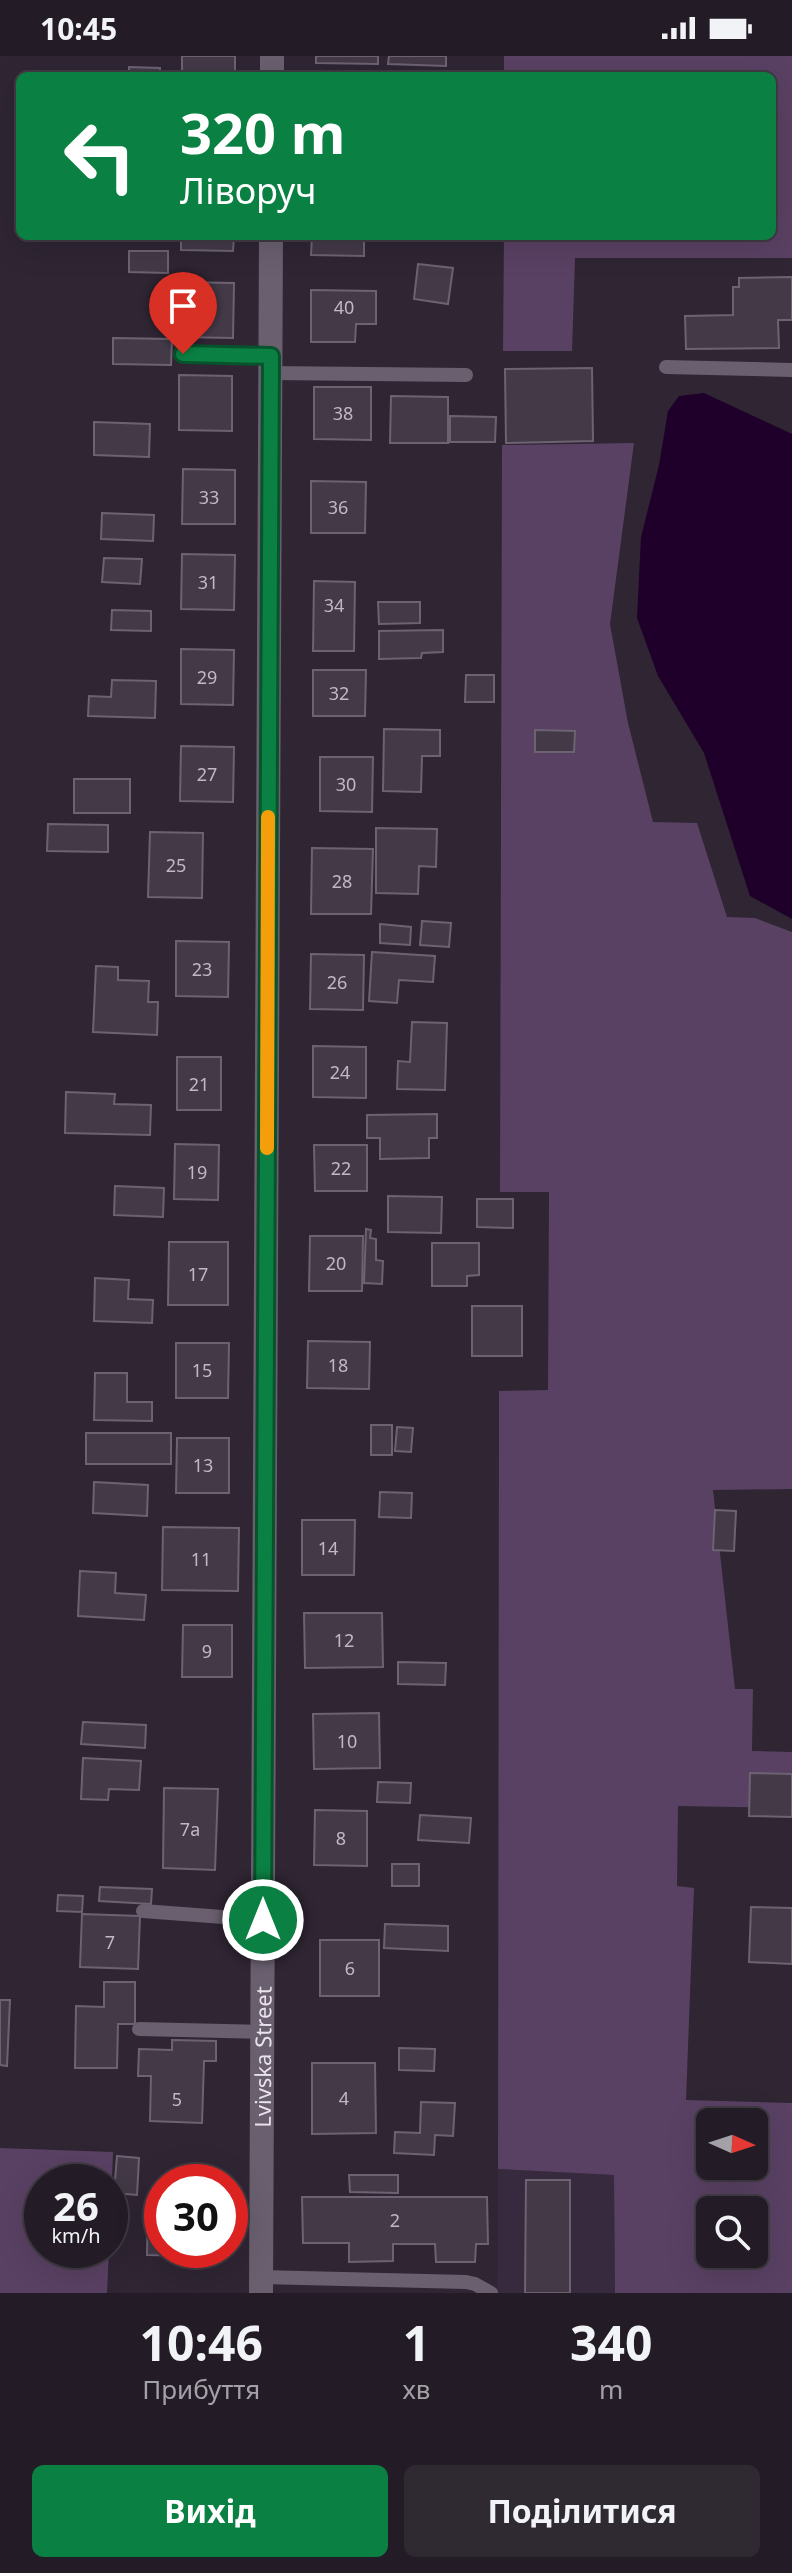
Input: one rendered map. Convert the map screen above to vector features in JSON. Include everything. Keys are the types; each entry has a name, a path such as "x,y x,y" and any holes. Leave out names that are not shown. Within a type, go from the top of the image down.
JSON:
{"street":[{"name":"Lvivska Street","path":"261,2285 271,240"}],"lane":[{"path":"183,354 270,364 466,375"},
{"path":"666,367 792,370"},
{"path":"143,1911 263,1920"},
{"path":"139,2029 263,2032"},
{"path":"261,2285 466,2282 491,2293"}],"shaded area":[{"path":"504,56 792,56 792,258 575,258 572,351 503,351 504,240 776,240 776,72 504,72"},
{"path":"704,393 792,434 792,919 750,896 704,753 658,676 637,618 641,537 659,465 668,411 679,396"},
{"path":"634,443 610,624 628,723 653,822 697,823 727,917 755,918 792,932 792,1489 713,1490 735,1689 753,1689 752,1751 792,1752 792,1808 678,1806 677,1886 694,1888 686,2100 792,2103 792,2293 615,2293 614,2175 498,2169 499,1391 548,1390 549,1192 500,1192 502,445"},
{"path":"0,2148 113,2152 113,2164 24,2164 24,2268 108,2268 107,2293 0,2293"},
{"path":"498,2169 614,2175 615,2292 641,2293 496,2293"}],"building":[{"path":"182,56 235,56 235,72 182,72"},
{"path":"316,56 378,56 378,64 316,63"},
{"path":"389,56 446,56 446,66 388,64"},
{"path":"129,67 160,68 160,72 129,72"},
{"path":"181,240 234,240 233,251 181,250"},
{"path":"312,240 364,240 364,256 311,255"},
{"path":"129,251 168,251 168,273 129,272"},
{"path":"418,264 453,268 448,304 414,299"},
{"path":"792,277 792,320 778,320 779,348 686,349 685,316 733,315 733,287 739,287 739,278"},
{"path":"181,282 234,283 233,338 180,337"},
{"path":"311,290 376,291 376,324 356,324 355,342 311,342"},
{"path":"113,338 172,339 171,365 113,364"},
{"path":"592,368 593,441 506,443 505,369"},
{"path":"179,375 232,376 232,431 179,430"},
{"path":"314,387 371,387 371,440 314,439"},
{"path":"391,396 448,397 448,443 390,443"},
{"path":"450,416 496,417 495,442 450,442"},
{"path":"94,422 150,424 149,457 94,455"},
{"path":"183,469 235,470 235,524 182,524"},
{"path":"311,481 366,482 365,533 311,533"},
{"path":"102,513 154,515 153,541 101,539"},
{"path":"182,554 235,555 234,610 181,609"},
{"path":"104,558 142,559 140,584 102,582"},
{"path":"314,581 355,582 354,651 313,651"},
{"path":"378,602 420,602 420,623 379,624"},
{"path":"112,610 151,611 151,631 111,630"},
{"path":"443,630 443,652 422,653 421,658 379,659 379,631"},
{"path":"181,649 234,650 233,705 181,704"},
{"path":"313,670 366,670 365,716 313,716"},
{"path":"466,675 494,675 494,702 465,702"},
{"path":"112,680 156,681 155,718 88,716 89,696 111,697"},
{"path":"384,729 440,730 440,756 422,756 421,792 383,791"},
{"path":"535,730 575,731 574,752 535,752"},
{"path":"181,746 234,747 233,802 180,801"},
{"path":"320,757 373,757 372,812 320,811"},
{"path":"74,779 130,779 130,813 74,813"},
{"path":"48,824 108,825 108,852 47,851"},
{"path":"376,828 437,829 436,867 419,866 418,894 376,893"},
{"path":"150,832 203,833 202,898 148,897"},
{"path":"312,848 373,849 371,914 311,914"},
{"path":"422,921 451,923 449,947 420,945"},
{"path":"380,924 411,927 410,945 380,943"},
{"path":"176,941 229,942 228,997 176,996"},
{"path":"372,952 435,956 433,982 399,980 397,1003 369,1001"},
{"path":"311,954 364,955 363,1010 310,1009"},
{"path":"96,966 118,967 118,980 149,981 148,1002 158,1002 157,1035 93,1032"},
{"path":"412,1022 447,1023 445,1090 397,1089 398,1061 410,1062"},
{"path":"313,1046 366,1047 366,1098 313,1097"},
{"path":"177,1057 221,1057 221,1110 177,1110"},
{"path":"66,1092 115,1094 114,1104 151,1105 150,1135 65,1133"},
{"path":"437,1114 437,1138 429,1138 429,1158 380,1159 380,1138 367,1138 367,1115"},
{"path":"175,1144 219,1145 218,1200 174,1199"},
{"path":"314,1145 367,1145 367,1191 315,1191"},
{"path":"115,1186 164,1188 163,1217 114,1215"},
{"path":"388,1196 442,1197 441,1233 388,1232"},
{"path":"477,1199 513,1199 513,1228 477,1227"},
{"path":"366,1229 371,1230 370,1238 376,1239 376,1260 383,1261 382,1284 364,1283"},
{"path":"310,1236 363,1236 362,1291 309,1291"},
{"path":"169,1242 228,1242 228,1305 168,1305"},
{"path":"432,1243 479,1243 479,1275 467,1276 467,1286 432,1286"},
{"path":"95,1278 129,1280 128,1299 153,1300 152,1323 94,1321"},
{"path":"472,1306 522,1306 522,1356 472,1356"},
{"path":"308,1341 370,1342 369,1389 307,1388"},
{"path":"176,1343 229,1343 228,1398 176,1398"},
{"path":"95,1373 127,1373 127,1402 152,1402 152,1421 94,1420"},
{"path":"371,1425 392,1425 392,1455 371,1455"},
{"path":"397,1427 413,1428 411,1452 395,1451"},
{"path":"86,1433 171,1433 171,1464 86,1464"},
{"path":"177,1438 229,1438 229,1493 176,1493"},
{"path":"94,1482 148,1485 147,1516 93,1513"},
{"path":"380,1492 412,1493 411,1518 379,1517"},
{"path":"715,1510 736,1511 734,1551 713,1550"},
{"path":"302,1520 355,1520 354,1575 302,1575"},
{"path":"163,1527 239,1528 238,1591 162,1590"},
{"path":"80,1571 116,1573 115,1593 146,1595 144,1620 78,1616"},
{"path":"304,1613 382,1613 383,1667 305,1668"},
{"path":"183,1625 232,1625 232,1677 182,1677"},
{"path":"398,1662 446,1663 445,1685 398,1684"},
{"path":"379,1713 380,1768 314,1769 313,1714"},
{"path":"83,1722 146,1725 145,1748 81,1744"},
{"path":"83,1758 141,1761 139,1790 109,1789 108,1800 81,1799"},
{"path":"750,1773 792,1774 792,1817 749,1816"},
{"path":"378,1782 411,1783 410,1803 377,1802"},
{"path":"164,1788 218,1789 215,1870 163,1868"},
{"path":"315,1810 367,1811 367,1866 314,1865"},
{"path":"420,1815 471,1818 469,1843 418,1840"},
{"path":"392,1864 419,1864 419,1886 392,1886"},
{"path":"100,1887 152,1889 151,1904 99,1901"},
{"path":"58,1895 83,1896 82,1912 57,1911"},
{"path":"751,1907 792,1908 792,1964 749,1962"},
{"path":"82,1914 140,1916 138,1969 80,1967"},
{"path":"385,1924 448,1926 448,1951 384,1948"},
{"path":"320,1940 379,1940 379,1996 320,1996"},
{"path":"104,1982 135,1982 135,2024 118,2024 117,2068 75,2068 76,2006 104,2007"},
{"path":"0,2000 10,2000 7,2066 0,2065"},
{"path":"172,2040 216,2041 216,2061 204,2061 202,2123 150,2121 151,2076 138,2076 139,2049 172,2050"},
{"path":"399,2048 435,2049 434,2071 399,2070"},
{"path":"312,2063 375,2063 376,2133 312,2134"},
{"path":"421,2102 455,2103 453,2136 435,2135 434,2155 394,2153 395,2132 420,2133"},
{"path":"117,2156 139,2158 137,2195 128,2194 128,2164 116,2164"},
{"path":"349,2175 398,2175 398,2193 350,2192"},
{"path":"526,2180 570,2180 570,2293 525,2293"},
{"path":"302,2197 487,2197 488,2244 476,2244 475,2262 436,2262 435,2244 393,2244 393,2261 349,2262 349,2243 303,2243"}],"slow traffic":[{"path":"267,1148 268,817"}],"route":[{"path":"183,354 271,356 263,1920"}]}
